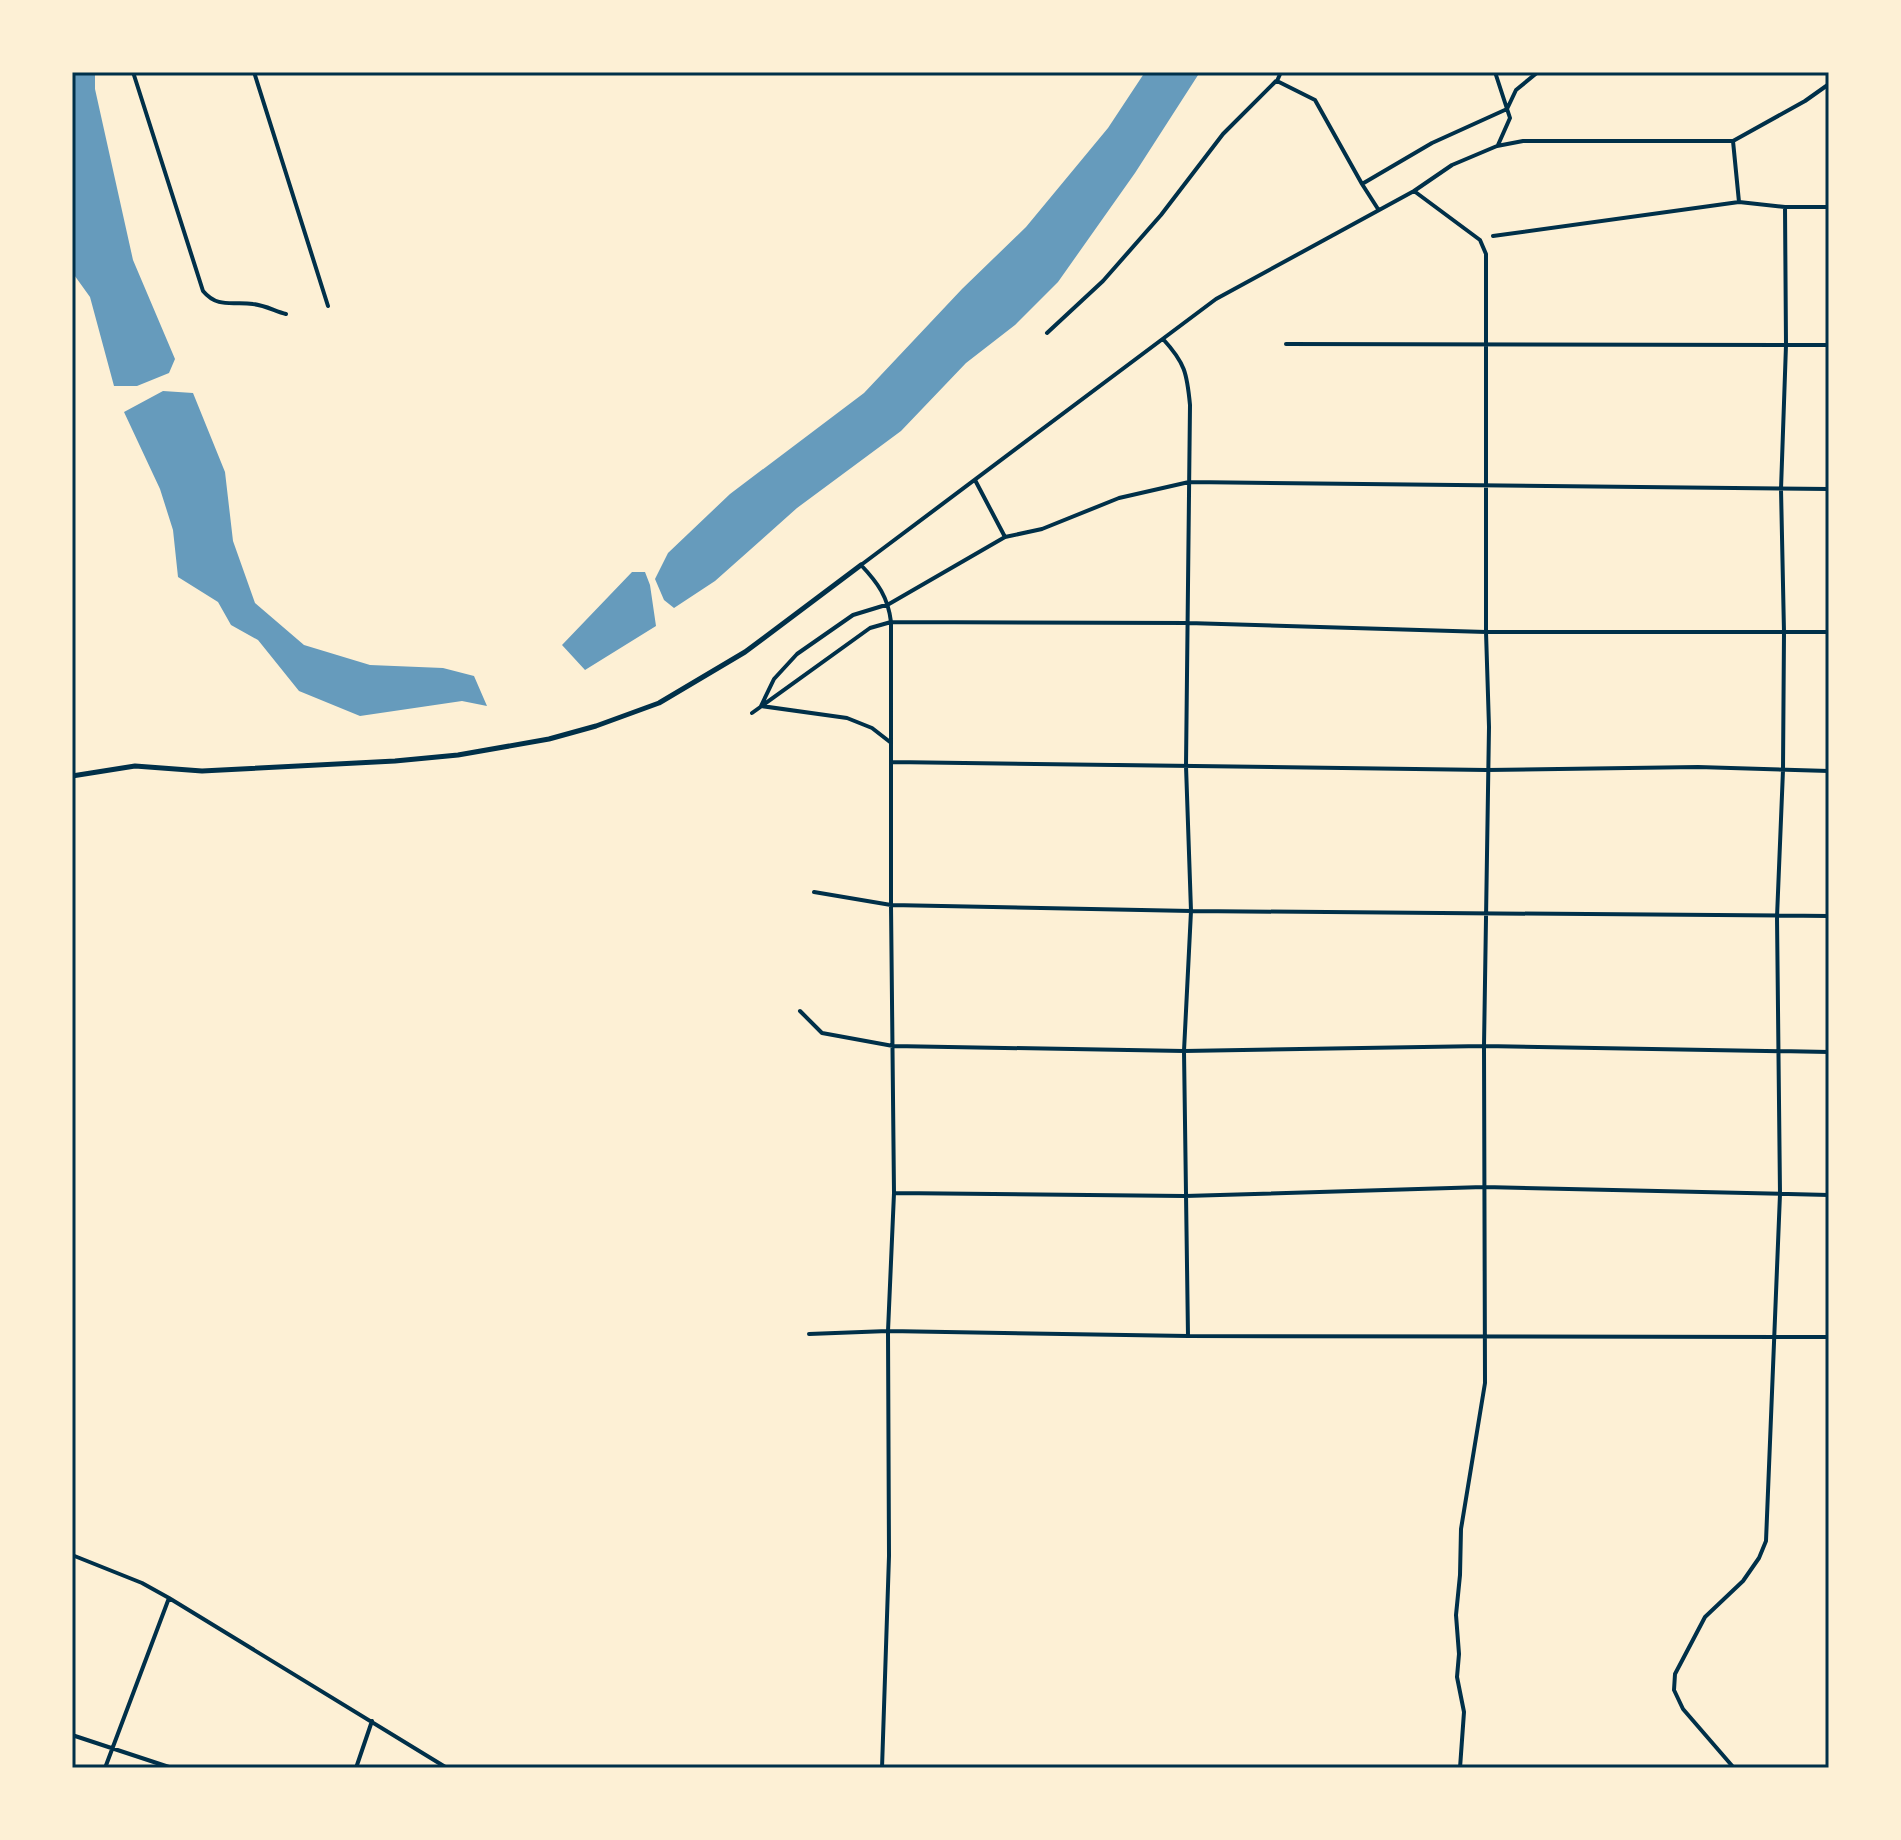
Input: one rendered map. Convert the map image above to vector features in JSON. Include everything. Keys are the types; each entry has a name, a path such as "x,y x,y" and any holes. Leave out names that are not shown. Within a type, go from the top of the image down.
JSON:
{"street":[{"path":"133,72 203,291 210,300 219,304 253,304 286,314"},
{"path":"254,72 328,306"},
{"path":"1047,333 1103,281 1161,215 1223,134 1277,81 1281,72"},
{"path":"1495,72 1510,118 1497,146"},
{"path":"1362,184 1432,143 1507,109 1516,90 1538,72"},
{"path":"1277,81 1315,100 1379,210"},
{"path":"72,776 135,766 202,771 411,759 503,749 596,726 659,703 745,652 1216,299 1414,191 1452,165 1497,146 1523,141 1733,141 1829,84"},
{"path":"1733,141 1739,202"},
{"path":"1414,191 1480,240 1486,254 1489,727 1484,1046 1485,1383 1461,1529 1456,1615 1457,1677 1464,1712 1460,1768"},
{"path":"1493,236 1739,202 1785,207 1829,207"},
{"path":"1734,1768 1683,1709 1674,1690 1675,1674 1705,1617 1743,1581 1759,1558 1766,1541 1780,1194 1776,1052 1783,770 1781,489 1786,345 1785,207"},
{"path":"1162,339 1181,360 1187,374 1186,766 1191,911 1184,1051 1188,1336"},
{"path":"1286,344 1829,345"},
{"path":"975,480 1005,537"},
{"path":"761,706 774,679 797,654 853,615 889,604 1005,537 1042,529 1119,498 1189,482 1829,489"},
{"path":"861,565 881,586 889,604 891,622 894,1193 888,1331 889,1556 882,1768"},
{"path":"752,713 870,628 891,622 1188,623 1486,632 1829,632"},
{"path":"761,706 818,712 854,720 872,728 890,742"},
{"path":"891,762 1487,770 1698,767 1829,771"},
{"path":"814,892 891,905 1191,911 1829,916"},
{"path":"800,1011 822,1033 893,1046 1184,1051 1484,1046 1829,1052"},
{"path":"894,1193 1185,1196 1484,1187 1829,1195"},
{"path":"809,1334 888,1331 1188,1336 1829,1337"},
{"path":"72,1555 142,1583 169,1598 447,1768"},
{"path":"105,1768 169,1598"},
{"path":"356,1768 372,1721"},
{"path":"72,1735 172,1768"}],"water":[{"path":"72,72 95,72 95,89 133,260 175,359 169,373 137,386 114,386 90,297 72,272"},
{"path":"1145,72 1200,72 1135,173 1058,282 1015,325 966,363 901,431 797,508 715,581 674,608 664,600 655,579 668,553 730,494 864,393 962,289 1026,227 1108,128"},
{"path":"163,391 193,393 225,472 233,541 255,603 304,645 370,665 443,668 474,676 487,706 462,701 360,716 299,691 258,640 231,625 218,602 178,577 173,530 160,489 124,412"},
{"path":"632,572 645,572 656,626 585,670 562,645"}]}
